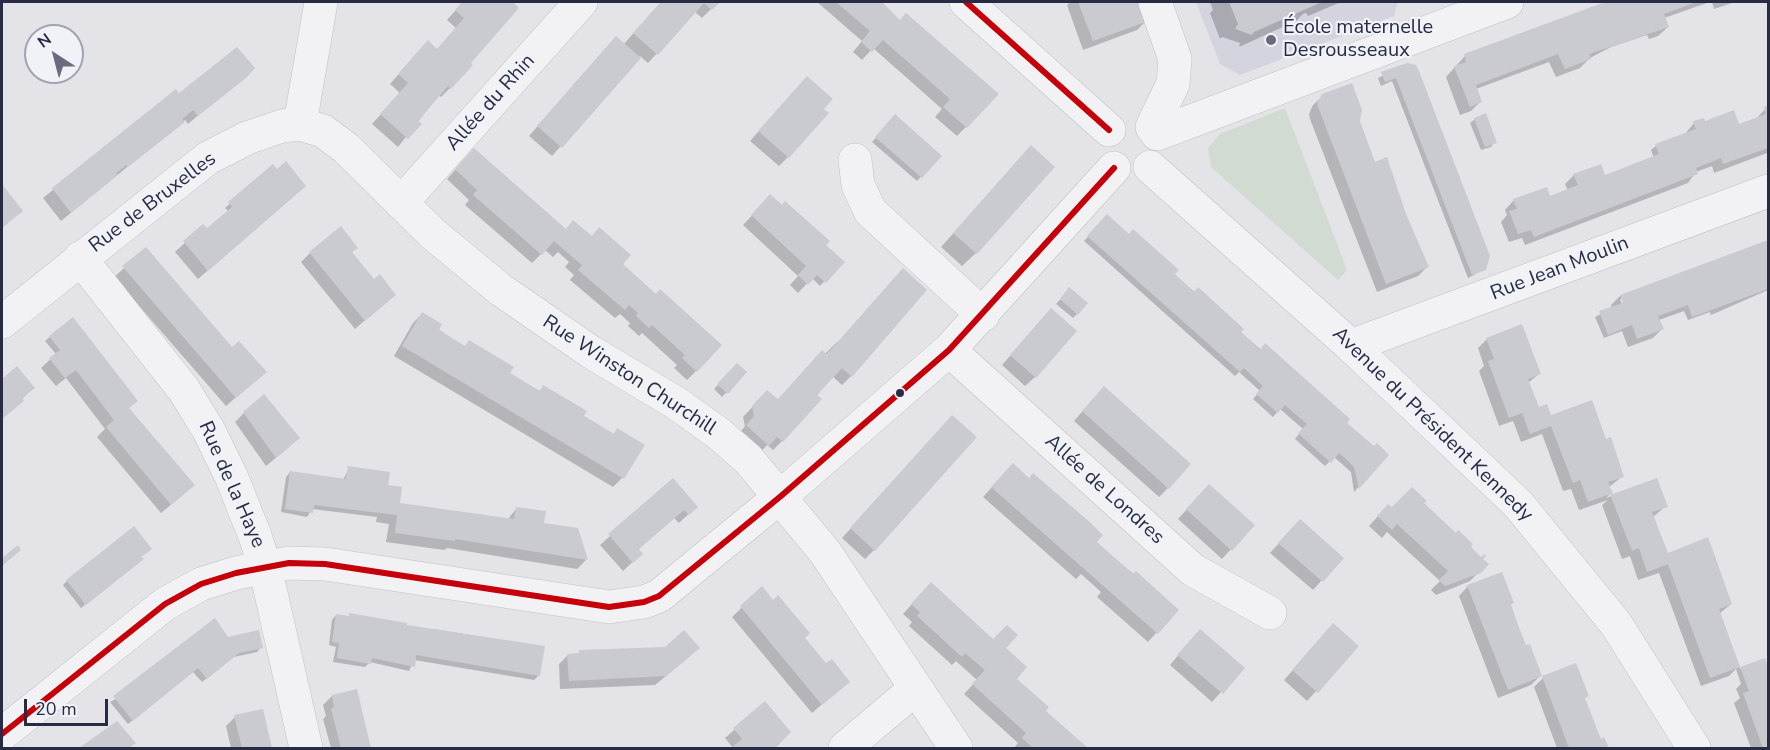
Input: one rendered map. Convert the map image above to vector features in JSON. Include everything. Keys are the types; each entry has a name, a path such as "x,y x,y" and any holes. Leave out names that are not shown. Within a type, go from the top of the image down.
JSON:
{"street":[{"path":"321,2 300,124 322,131 335,139 401,203"},
{"name":"Allée du Rhin","path":"401,203 581,2"},
{"path":"966,2 1109,130"},
{"path":"1155,2 1175,59 1173,84 1155,130 1159,152 1150,167 1134,174 1114,168 1106,157 1104,148 1109,130 1119,121 1131,118 1145,121 1155,130"},
{"path":"1155,130 1507,2"},
{"name":"Rue de Bruxelles","path":"2,322 208,158 265,131 300,124"},
{"path":"855,160 858,185 870,211 983,315"},
{"name":"Avenue du Président Kennedy","path":"1150,167 1351,346 1489,475 1554,546 1616,624 1694,748"},
{"path":"2,734 173,598 222,576 265,567 289,563 325,564 593,605 624,606 644,602 671,588 949,350 1114,168"},
{"name":"Rue Jean Moulin","path":"1351,346 1768,191"},
{"name":"Rue Winston Churchill","path":"401,203 475,270 521,306 676,403 718,433 748,459 781,496 825,552 956,748"},
{"name":"Rue de la Haye","path":"80,258 168,368 196,408 231,476 265,567 306,748"},
{"name":"Allée de Londres","path":"949,350 1193,570 1270,613"},
{"path":"845,748 915,689"}],"shaded area":[{"name":"École maternelle Desrousseaux","path":"1196,2 1398,2 1394,16 1240,75 1220,64"},
{"path":"1285,108 1347,270 1338,280 1211,167 1208,148 1220,134"}],"building":[{"path":"462,2 513,2 519,8 471,63 473,65 465,74 451,89 448,86 418,121 422,124 408,139 380,114 408,83 398,74 428,40 437,49 464,18 455,10"},
{"path":"661,2 720,2 712,10 704,3 658,55 633,33"},
{"path":"836,2 882,2 900,20 906,13 999,94 967,128 943,107 950,99 883,40 872,52 861,42 870,31"},
{"path":"1078,2 1141,2 1148,21 1093,41"},
{"path":"1229,2 1322,2 1254,32 1252,35 1235,29 1238,24"},
{"path":"1605,2 1696,2 1664,14 1669,27 1589,54 1591,59 1565,69 1558,54 1476,85 1482,102 1470,107 1454,66 1466,62 1464,54"},
{"path":"616,36 641,58 562,148 537,126"},
{"path":"237,47 255,68 246,78 198,116 193,110 182,119 185,122 128,167 126,165 116,173 118,175 71,213 52,188 176,89 179,93"},
{"path":"1407,63 1416,65 1419,71 1490,256 1486,270 1472,275 1396,78 1385,82 1381,72"},
{"path":"807,76 833,99 824,109 829,113 789,158 758,131"},
{"path":"1352,83 1362,110 1360,121 1375,162 1387,157 1406,214 1429,267 1386,284 1317,104 1322,94"},
{"path":"1768,105 1768,148 1723,164 1721,158 1696,168 1698,174 1534,237 1531,230 1518,234 1509,211 1517,209 1513,199 1547,187 1550,196 1578,185 1573,174 1601,164 1605,175 1659,154 1655,144 1696,129 1693,121 1704,118 1705,121 1734,110 1739,124 1766,114 1764,107"},
{"path":"1486,113 1497,143 1485,147 1474,118"},
{"path":"895,114 942,156 922,178 875,137"},
{"path":"1031,145 1055,167 977,254 953,233"},
{"path":"474,148 566,229 573,220 592,236 599,227 631,255 623,264 656,294 660,289 722,345 697,372 682,358 685,355 652,325 649,328 636,316 638,313 629,305 625,310 578,270 582,265 554,241 542,255 473,195 477,190 455,169"},
{"path":"286,161 306,186 208,271 183,241 203,224 207,228 232,207 228,202 273,164 277,169"},
{"path":"2,184 23,211 2,228"},
{"path":"770,194 782,205 785,201 830,241 826,245 845,262 826,283 817,275 808,285 798,275 806,266 751,215"},
{"path":"1107,214 1129,234 1133,229 1179,270 1175,274 1194,292 1198,287 1244,329 1241,332 1260,350 1265,343 1350,419 1347,423 1374,446 1377,443 1389,455 1359,489 1354,467 1346,459 1339,453 1331,463 1298,433 1307,424 1285,405 1278,413 1256,394 1263,386 1244,368 1240,372 1087,236"},
{"path":"341,226 358,248 352,252 374,279 380,274 396,295 365,321 309,252"},
{"path":"1768,240 1768,289 1692,317 1688,305 1658,316 1664,329 1637,339 1632,325 1608,335 1599,311 1623,303 1620,295"},
{"path":"146,247 232,347 239,341 267,372 236,398 122,266"},
{"path":"903,268 927,290 852,377 842,368 817,395 822,399 783,442 777,437 769,446 746,425 754,416 752,406 767,390 778,399 822,350 827,354"},
{"path":"1069,287 1088,303 1078,315 1060,299"},
{"path":"1051,308 1077,331 1036,378 1010,355"},
{"path":"422,312 442,324 439,330 465,346 469,340 514,367 510,373 540,391 543,385 587,411 584,416 614,434 617,428 645,445 624,479 402,346"},
{"path":"73,317 138,401 129,408 195,485 171,505 106,427 114,420 76,370 65,378 49,358 60,350 49,336"},
{"path":"1522,324 1541,374 1528,379 1539,407 1547,404 1551,415 1592,400 1606,439 1611,437 1624,477 1608,482 1613,494 1657,478 1668,507 1652,512 1668,553 1708,537 1732,604 1719,609 1740,667 1710,678 1668,564 1647,572 1639,548 1632,551 1610,494 1588,502 1580,480 1573,483 1551,426 1530,434 1522,413 1509,418 1488,361 1494,359 1486,338"},
{"path":"737,363 747,372 728,394 717,384"},
{"path":"17,366 35,388 22,398 24,401 2,419 2,379"},
{"path":"1104,386 1191,464 1169,489 1082,411"},
{"path":"264,394 300,438 276,458 243,412"},
{"path":"952,415 977,437 875,551 850,528"},
{"path":"1013,463 1029,478 1033,473 1093,525 1103,535 1097,542 1133,574 1136,571 1179,610 1158,634 991,487"},
{"path":"348,466 390,472 388,485 402,487 400,503 514,519 516,507 546,511 544,523 578,528 588,560 455,539 455,541 395,533 397,515 314,505 313,513 285,509 290,471 346,479"},
{"path":"673,478 698,507 689,515 684,510 639,549 643,554 633,563 608,534"},
{"path":"1209,484 1255,525 1232,551 1186,509"},
{"path":"1412,487 1427,501 1424,503 1456,533 1458,530 1473,544 1471,547 1481,557 1484,554 1486,556 1483,559 1489,564 1481,573 1445,586 1439,580 1448,571 1397,524 1392,530 1377,516 1388,504 1392,507"},
{"path":"1300,519 1344,558 1323,582 1278,543"},
{"path":"134,526 152,549 141,557 144,559 86,605 66,580"},
{"path":"18,545 21,550 2,566 2,558"},
{"path":"1502,572 1514,603 1511,604 1518,625 1526,645 1530,644 1542,676 1508,690 1467,585"},
{"path":"931,582 993,639 1007,625 1018,635 1006,648 1027,667 1017,679 1049,707 1046,711 1088,748 1033,748 1022,738 1026,733 972,684 985,670 965,653 962,657 917,616 920,612 911,604"},
{"path":"762,586 773,600 778,595 810,633 805,638 826,663 832,659 850,682 822,705 740,606"},
{"path":"349,613 407,623 407,625 545,646 540,676 416,655 415,667 372,658 371,664 337,658 339,643 332,642 336,614 349,616"},
{"path":"215,618 228,637 259,630 263,648 239,653 207,679 198,668 133,721 113,696"},
{"path":"1333,623 1359,646 1318,693 1292,670"},
{"path":"1200,629 1245,668 1223,694 1177,655"},
{"path":"684,630 700,648 666,676 569,681 567,654 579,653 579,650 665,647"},
{"path":"1765,658 1768,666 1768,748 1763,748 1743,693 1749,691 1740,667"},
{"path":"1576,663 1589,696 1585,698 1601,739 1604,737 1609,748 1569,748 1542,676"},
{"path":"357,689 371,748 341,748 331,709 334,707 332,695"},
{"path":"765,701 791,732 775,748 731,748 742,739 733,728"},
{"path":"263,709 272,748 242,748 234,715"},
{"path":"117,721 136,743 129,748 79,748"}],"transit line":[{"path":"966,2 1109,130"},
{"path":"2,734 165,604 201,584 236,573 289,563 325,564 609,607 644,602 659,596 781,496 949,350 1114,168"}],"place":[{"name":"École maternelle Desrousseaux","path":"1271,40"}]}
